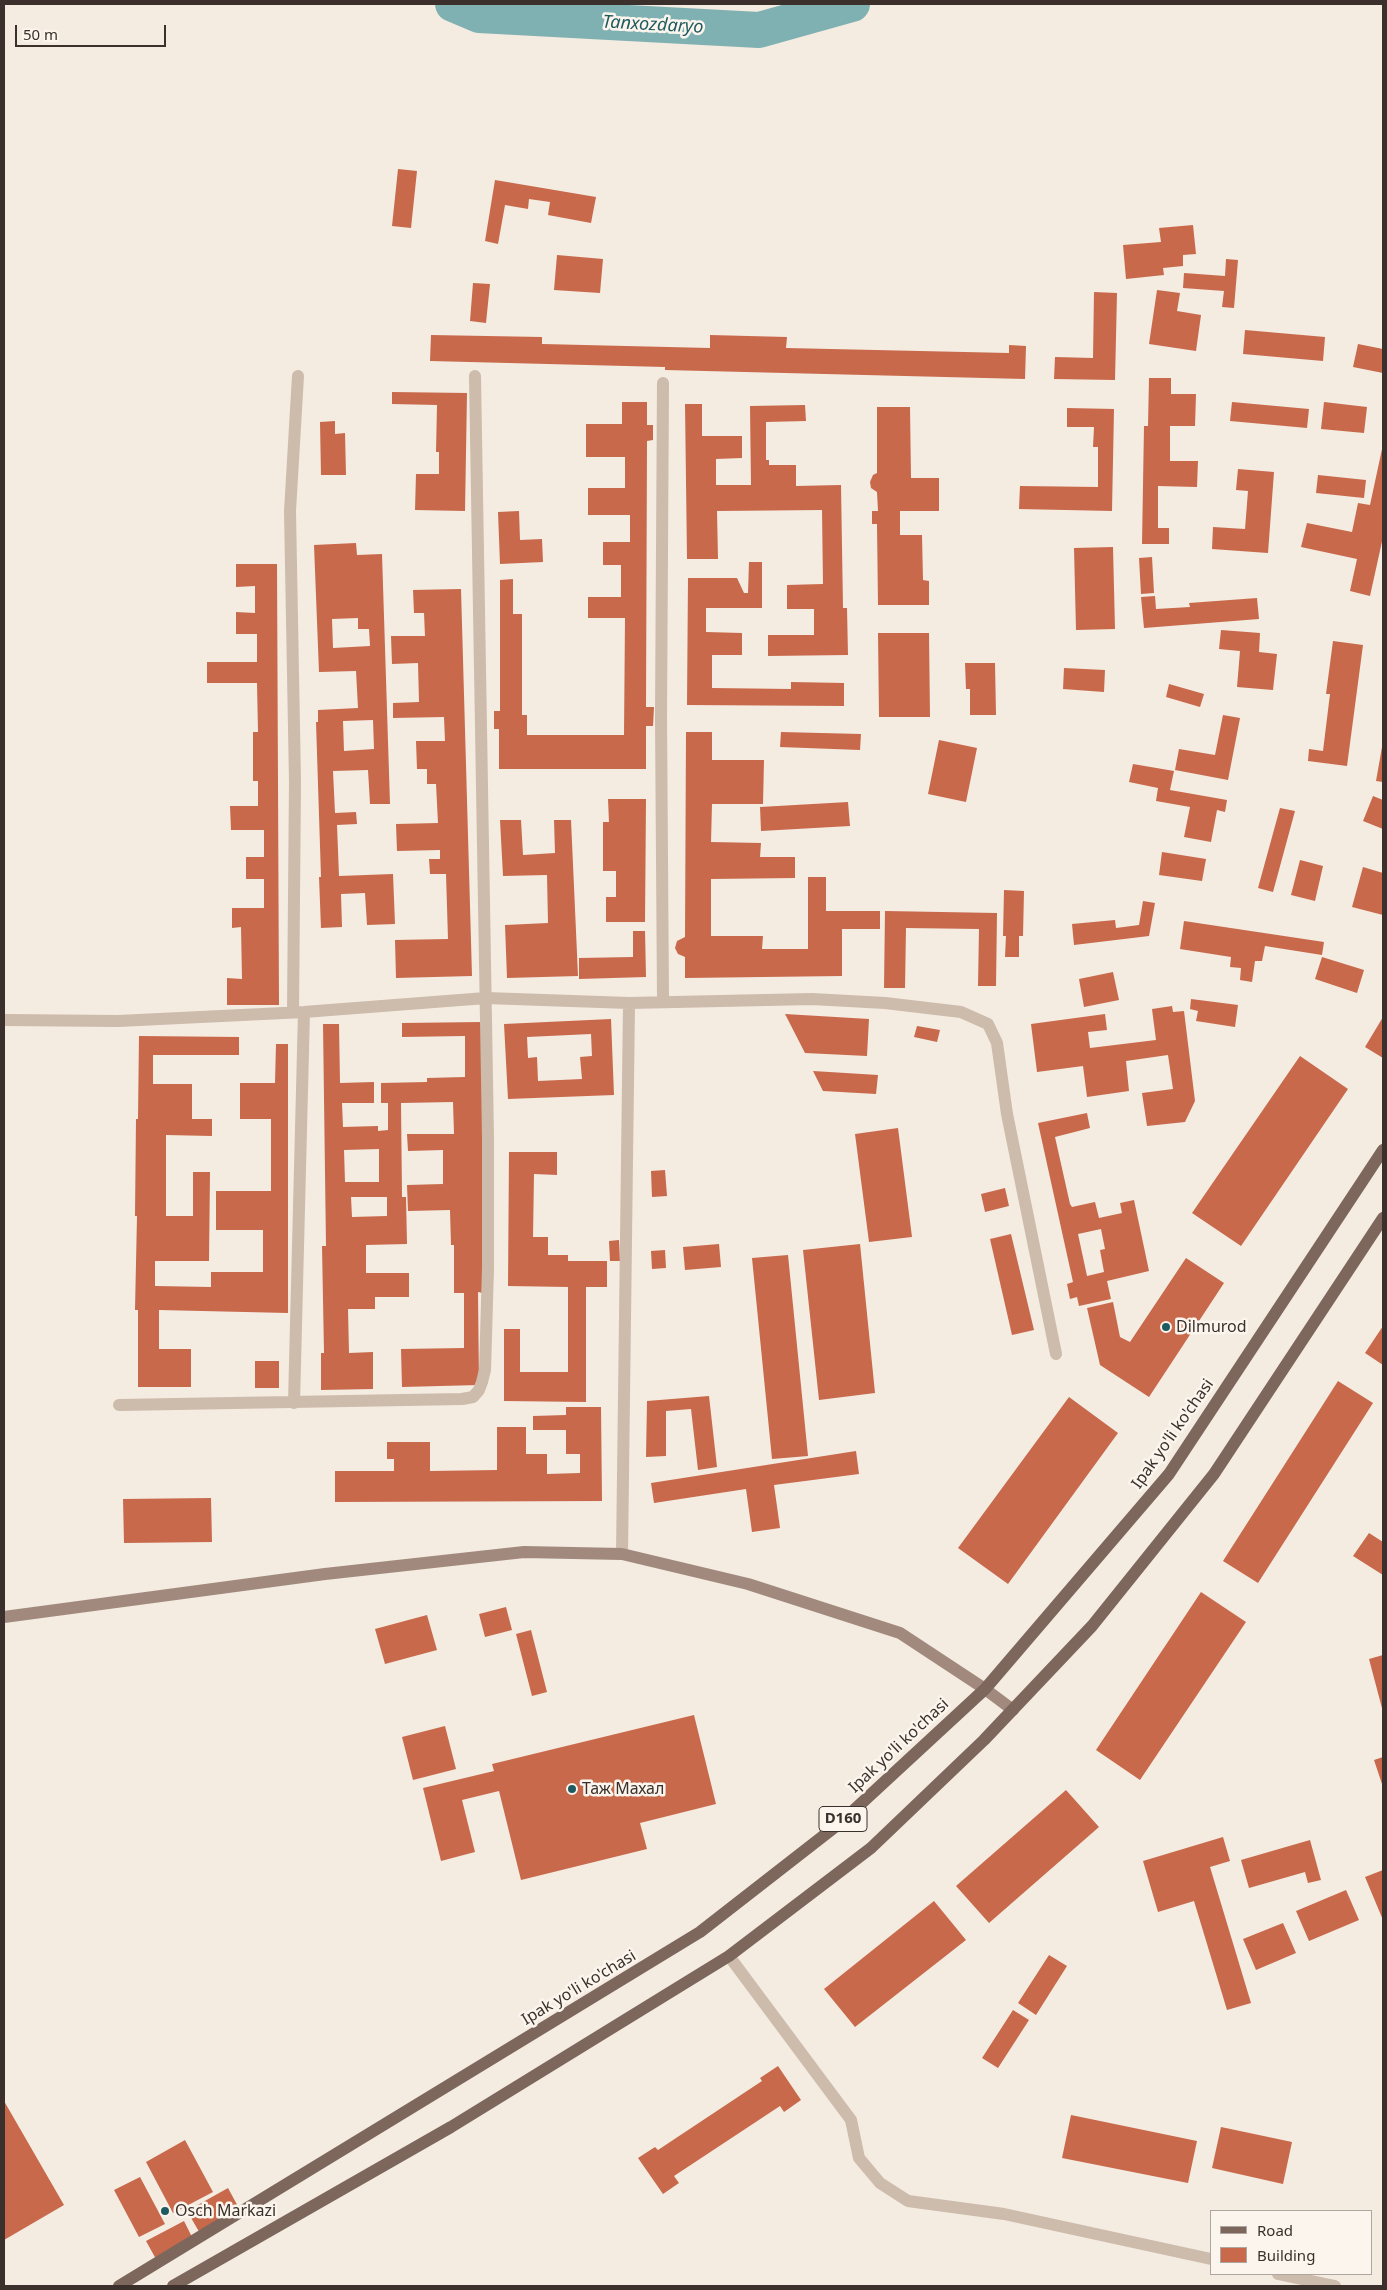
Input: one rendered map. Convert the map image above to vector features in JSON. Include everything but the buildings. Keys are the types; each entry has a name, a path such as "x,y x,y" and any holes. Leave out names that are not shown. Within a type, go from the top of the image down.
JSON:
{"main road":[{"name":"Ipak yo'li ko'chasi","path":"119,2286 700,1932 840,1823 985,1689 1169,1474 1383,1150"},
{"name":"D160","path":"173,2286 451,2126 729,1956 870,1848 1013,1710 1092,1626 1214,1474 1383,1218"},
{"path":"4,1617 325,1574 524,1552 622,1554 748,1584 900,1633 985,1689 1013,1710"}],"street":[{"path":"294,1403 298,1012 290,512 298,376"},
{"path":"119,1405 294,1403 462,1398 473,1397 479,1390 485,1370 488,1268 486,998 475,376"},
{"path":"663,1000 661,717 664,383"},
{"path":"4,1020 118,1021 298,1012 486,998 629,1003 663,1000 812,999 885,1003 962,1012 988,1024 997,1043 1002,1061 1007,1114 1056,1354"},
{"path":"622,1554 629,1003"},
{"path":"729,1956 852,2120 859,2158 880,2183 908,2201 1004,2214 1210,2259"},
{"path":"1283,2275 1335,2286"}],"waterway":[{"name":"Tanxozdaryo","path":"453,4 479,15 759,30 852,4"}],"place":[{"name":"Dilmurod","path":"1166,1327"},
{"name":"Таж Махал","path":"572,1789"},
{"name":"Osch Markazi","path":"165,2211"}]}
